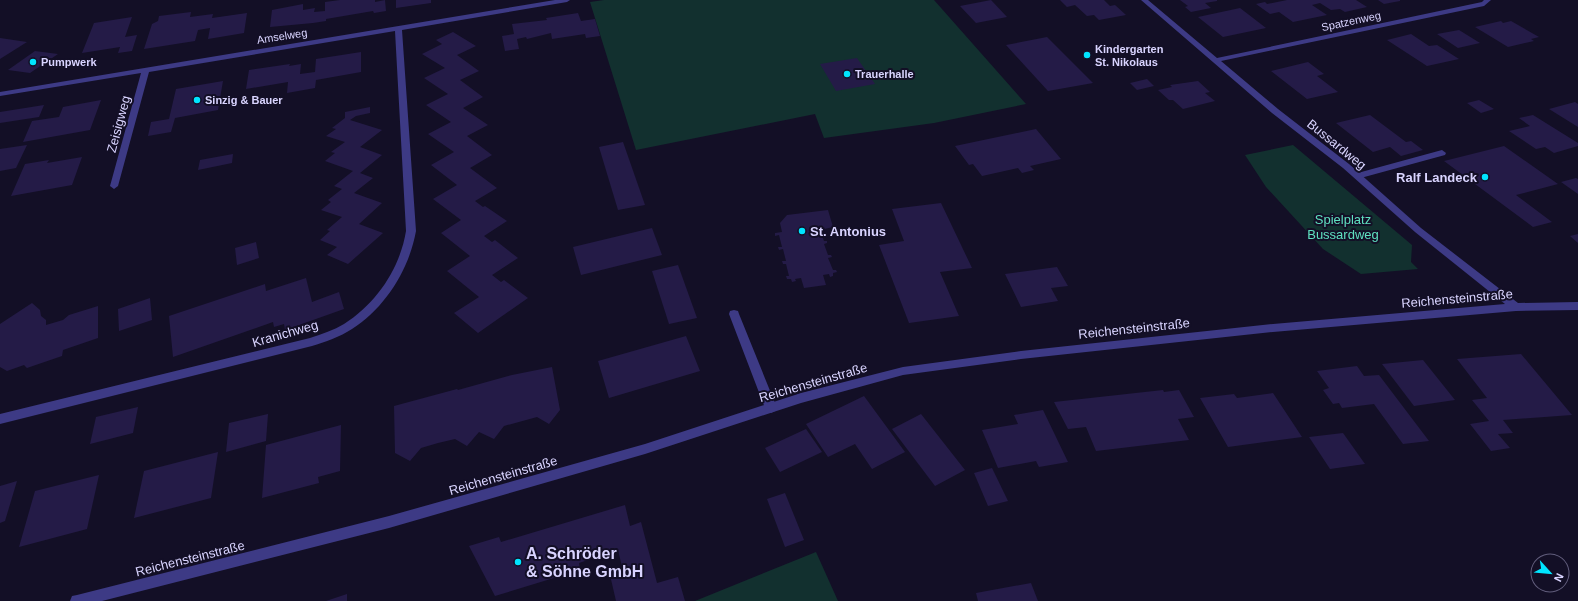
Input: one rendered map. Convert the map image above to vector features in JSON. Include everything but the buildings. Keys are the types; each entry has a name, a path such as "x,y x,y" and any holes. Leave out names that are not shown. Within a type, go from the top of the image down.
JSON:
{"street":[{"name":"Amselweg","path":"0,94 567,0"},
{"name":"Bussardweg","path":"1144,0 1274,111 1357,176 1418,230 1516,307"},
{"name":"Spatzenweg","path":"1216,60 1476,6 1484,4 1488,0"},
{"name":"Kranichweg","path":"0,410 5,418 312,342 349,326 377,300 395,279 410,242 412,231 398,28"},
{"name":"Zeisigweg","path":"114,186 146,69"},
{"path":"1357,176 1442,153"},
{"name":"Reichensteinstraße","path":"77,601 389,522 610,460 801,398 903,371 1021,354 1273,328 1516,307 1578,306"},
{"path":"734,314 771,408"}],"green space":[{"path":"604,0 934,0 1026,104 934,123 824,138 815,114 636,150 590,2"},
{"name":"Spielplatz Bussardweg","path":"1293,145 1412,245 1411,262 1418,269 1361,274 1323,249 1266,187 1245,155"},
{"path":"816,552 838,601 695,601"}],"place":[{"name":"Kindergarten St. Nikolaus","path":"1087,55"},
{"name":"Pumpwerk","path":"33,62"},
{"name":"Trauerhalle","path":"847,74"},
{"name":"Sinzig & Bauer","path":"197,100"},
{"name":"Ralf Landeck","path":"1485,177"},
{"name":"St. Antonius","path":"802,231"},
{"name":"A. Schröder & Söhne GmbH","path":"518,562"}]}
